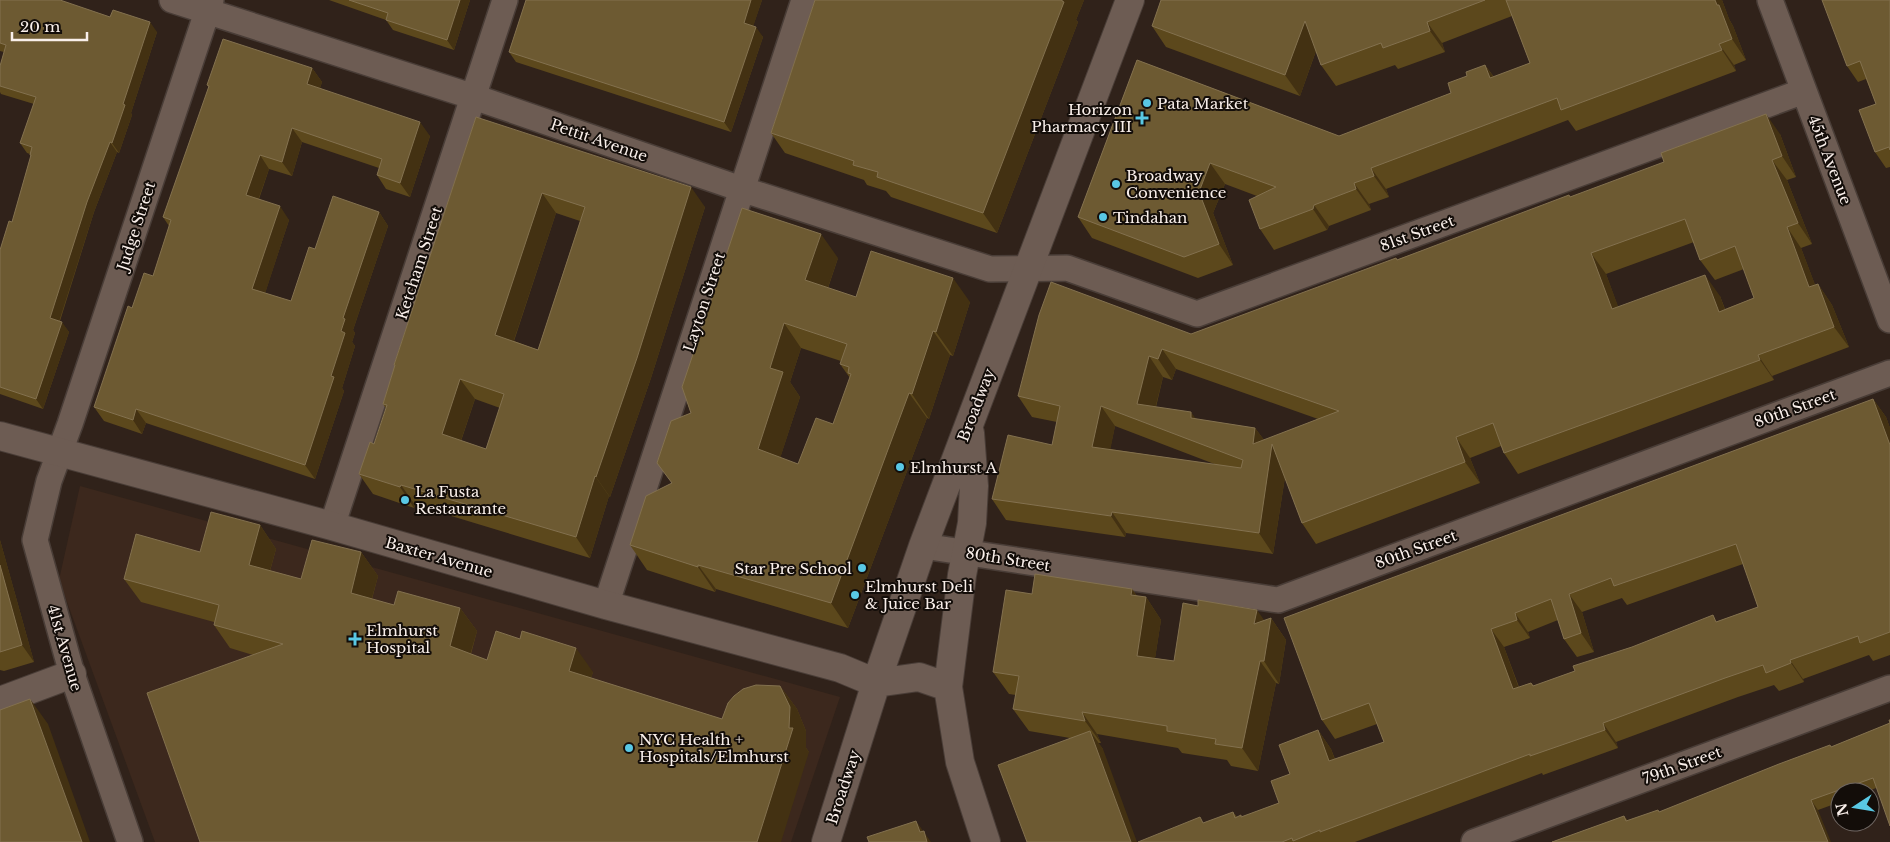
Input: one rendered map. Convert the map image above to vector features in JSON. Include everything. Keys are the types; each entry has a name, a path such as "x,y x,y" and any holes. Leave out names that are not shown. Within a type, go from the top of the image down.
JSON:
{"street":[{"name":"Pettit Avenue","path":"172,0 209,6 741,188 990,269 1028,268"},
{"name":"Ketcham Street","path":"332,526 505,0"},
{"name":"Layton Street","path":"606,605 804,0"},
{"name":"Broadway","path":"826,842 876,682 923,546 1130,0"},
{"name":"45th Avenue","path":"1770,0 1890,320"},
{"name":"Judge Street","path":"60,451 209,6"},
{"name":"81st Street","path":"1028,268 1067,268 1197,314 1804,91"},
{"name":"80th Street","path":"923,546 1278,600 1890,373"},
{"path":"969,424 974,486 972,524 966,553 948,687 960,762 986,842"},
{"name":"Baxter Avenue","path":"0,436 332,526 606,605 840,668 876,682"},
{"name":"41st Avenue","path":"60,451 49,481 35,540 72,674 130,842"},
{"path":"0,701 72,674"},
{"path":"876,682 919,677 948,687"},
{"name":"79th Street","path":"1474,842 1890,688"}],"shaded area":[{"name":"Elmhurst Hospital","path":"80,486 840,697 791,842 155,842 59,580"}],"building":[{"path":"0,0 60,0 110,17 113,10 150,22 123,104 125,105 112,143 110,142 87,202 50,318 62,322 36,399 0,387 0,250 9,221 12,222 31,155 32,147 20,143 36,97 0,86 0,66 6,45 0,43"},
{"path":"349,0 460,0 447,40 386,20 388,13"},
{"path":"526,0 751,0 744,23 756,27 724,122 509,52"},
{"path":"815,0 1062,0 1064,2 983,213 877,177 878,172 853,165 854,161 771,133"},
{"path":"1161,0 1485,0 1427,22 1430,31 1383,48 1381,43 1321,65 1305,21 1285,75 1152,26"},
{"path":"1506,0 1715,0 1717,5 1719,5 1732,39 1719,44 1722,50 1561,110 1557,98 1371,168 1374,176 1354,183 1356,189 1314,205 1313,209 1260,229 1249,200 1276,187 1210,163 1199,192 1219,244 1184,257 1078,217 1137,60 1339,136 1451,93 1448,83 1467,76 1466,72 1485,65 1490,78 1530,63"},
{"path":"1822,0 1890,0 1890,150 1889,147 1875,152 1859,110 1876,104 1860,61 1847,66"},
{"path":"223,39 312,68 307,84 420,122 400,183 377,175 382,159 292,128 282,162 260,155 246,195 280,206 252,289 291,301 309,247 315,249 333,196 379,212 343,318 345,319 341,331 345,333 331,376 334,377 305,465 136,409 133,420 94,407 128,306 132,308 144,273 153,276 171,220 163,217 209,86 207,85"},
{"path":"1766,114 1782,156 1772,160 1798,223 1787,227 1809,287 1818,284 1834,327 1758,355 1760,360 1504,453 1493,423 1456,437 1465,462 1302,523 1272,444 1259,533 1112,512 1111,516 992,499 1008,435 1052,445 1060,406 1018,396 1039,315 1051,282 1191,334 1664,162 1661,153","holes":["1685,219 1700,260 1735,246 1754,298 1719,312 1705,275 1612,309 1591,253","1162,349 1339,411 1253,444 1255,428 1191,418 1191,412 1137,404 1149,356 1158,359","1101,406 1243,460 1241,468 1092,447"]},
{"path":"476,117 691,187 637,358 595,476 576,537 359,474 370,442 374,444 387,405 383,404 394,365","holes":["542,193 585,207 538,350 495,335","460,379 504,394 486,449 442,434"]},
{"path":"742,208 821,234 805,280 856,297 871,251 953,278 936,332 933,331 912,394 909,393 831,603 698,565 698,567 630,545 646,496 672,483 657,463 671,421 691,413 682,387","holes":["784,323 847,344 840,364 849,367 848,373 851,374 833,424 816,418 798,464 758,449 783,372 770,368"]},
{"path":"1873,399 1890,445 1890,632 1860,643 1858,636 1790,660 1791,663 1766,673 1763,665 1725,678 1603,723 1605,730 1530,756 1530,754 1293,841 1292,838 1282,842 1138,842 1200,817 1203,823 1233,812 1235,818 1241,815 1241,817 1279,803 1271,781 1290,774 1279,745 1318,730 1329,761 1384,742 1369,703 1322,720 1284,618","holes":["1736,544 1758,607 1716,622 1713,615 1632,647 1573,666 1575,671 1533,686 1531,683 1513,689 1491,629 1517,620 1515,613 1551,599 1564,639 1581,633 1569,594 1611,578 1614,586"]},
{"name":"Elmhurst Hospital","path":"211,512 260,525 249,565 301,579 312,540 361,552 351,593 394,605 398,591 460,608 450,646 487,660 496,631 520,639 522,631 576,648 569,671 722,719 728,703 743,689 756,685 780,686 790,707 789,728 793,728 757,842 200,842 147,693 283,644 214,625 219,605 124,579 136,534 200,552"},
{"path":"0,565 22,645 0,652"},
{"path":"1035,574 1132,589 1131,595 1146,597 1137,656 1174,661 1183,603 1198,606 1198,600 1257,610 1254,624 1271,618 1264,661 1260,661 1242,748 1215,744 1216,739 1167,731 1167,726 1082,712 1085,721 1013,709 1019,676 993,672 1006,590 1032,594"},
{"path":"30,699 82,842 0,842 0,710"},
{"path":"1890,723 1890,826 1880,798 1880,782 1874,782 1873,778 1862,782 1830,782 1830,793 1811,800 1828,842 1552,842 1624,816 1626,821 1658,810 1659,812 1779,764 1830,745 1831,747"},
{"path":"1090,731 1131,842 1027,842 998,765"},
{"path":"916,821 920,832 924,831 927,842 869,842 867,837"}],"place":[{"name":"Pata Market","path":"1147,103"},
{"name":"Horizon Pharmacy III","path":"1142,118"},
{"name":"Broadway Convenience","path":"1116,184"},
{"name":"Tindahan","path":"1103,217"},
{"name":"Elmhurst A","path":"900,467"},
{"name":"La Fusta Restaurante","path":"405,500"},
{"name":"Star Pre School","path":"862,568"},
{"name":"Elmhurst Deli & Juice Bar","path":"855,595"},
{"name":"Elmhurst Hospital","path":"355,639"},
{"name":"NYC Health + Hospitals/Elmhurst","path":"629,748"}]}
